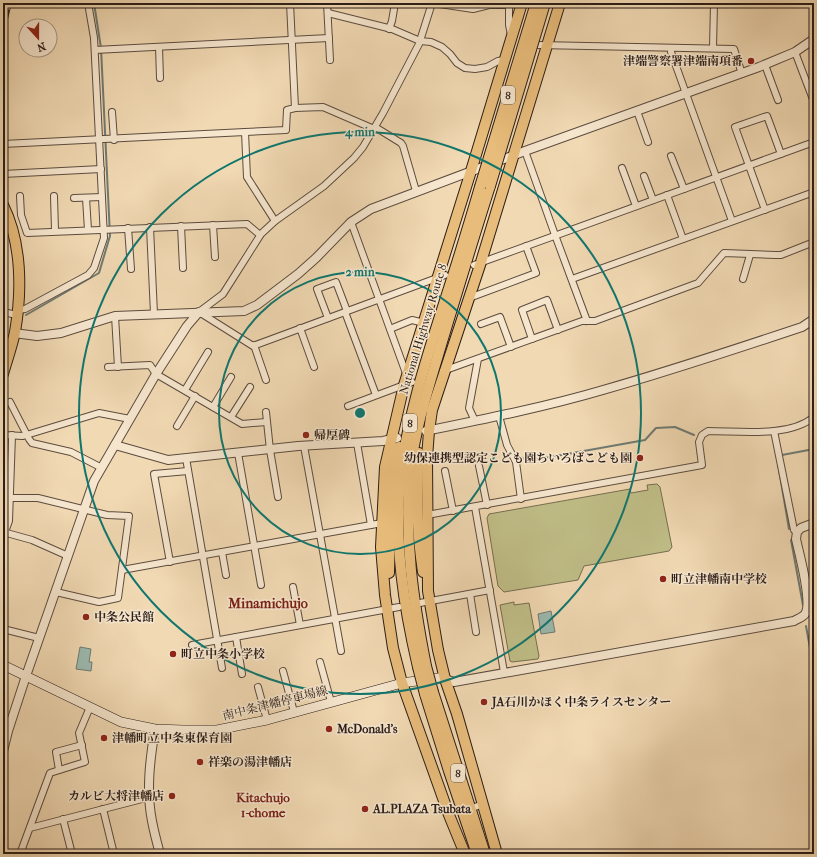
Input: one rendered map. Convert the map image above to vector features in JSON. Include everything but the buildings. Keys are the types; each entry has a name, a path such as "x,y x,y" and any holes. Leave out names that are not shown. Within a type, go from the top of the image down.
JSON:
{"main road":[{"path":"465,854 453,814 402,683 393,648 381,547 385,467 424,323 441,276 522,3"},
{"name":"National Highway Route 8","path":"422,667 410,572 408,540 410,470 417,431 536,3"},
{"name":"National Highway Route 8","path":"477,854 449,771 422,667 410,634 399,541 400,483 409,427 419,385 440,316 485,186 545,3"},
{"path":"496,854 479,806 457,714 445,679 426,598 428,431 432,410 443,371 469,298 477,263 514,155 543,45 560,3"},
{"path":"3,205 14,235 18,258 19,279 14,333 3,374"},
{"name":"8","path":"388,606 391,485 394,467 414,386 434,323 440,316"},
{"name":"8","path":"426,598 426,587 420,555 418,499 420,446 424,421 432,390 431,380"},
{"name":"南中条津幡停車場線","path":"3,665 121,722 155,729 217,730 267,720 402,683 438,678 445,679"},
{"name":"National Highway Route 8","path":"429,693 485,854"}],"street":[{"path":"88,3 94,38 99,50 106,140"},
{"path":"290,3 295,108"},
{"path":"327,3 330,60"},
{"path":"389,28 392,21 395,3"},
{"path":"3,751 26,676 94,481 156,374 187,326 199,312 223,294 260,235 275,221 324,186 354,158 375,128 407,69 420,41 432,3 473,9 489,5 509,4 510,40 520,45"},
{"path":"713,48 714,3"},
{"path":"328,13 389,28 420,41 431,42 442,47 457,63 465,68 475,69 487,67 498,60 504,60"},
{"path":"99,50 329,38"},
{"path":"14,333 37,336 61,333 115,316 244,311 256,305 308,266 350,222 371,209 514,155 742,74 796,52 814,40"},
{"path":"543,45 734,49 742,74"},
{"path":"159,47 160,78"},
{"path":"671,48 685,94 732,222"},
{"path":"796,52 814,102"},
{"path":"765,65 778,100"},
{"path":"3,144 286,130 286,110 295,108 323,107 375,128 401,143 416,191"},
{"path":"637,111 648,142"},
{"path":"3,312 17,313 88,275 94,268 108,229 102,197 101,169 112,112"},
{"path":"765,210 735,127 767,116 781,154"},
{"path":"245,132 247,177 275,221"},
{"path":"477,263 814,142"},
{"path":"525,151 587,321"},
{"path":"671,156 684,189"},
{"path":"622,168 636,206"},
{"path":"3,174 101,169"},
{"path":"644,176 653,200"},
{"path":"572,279 814,192"},
{"path":"667,195 683,239"},
{"path":"20,196 21,215 27,233 247,224 260,235"},
{"path":"54,196 55,231"},
{"path":"74,198 102,197"},
{"path":"86,198 88,230"},
{"path":"348,406 376,396 408,381 350,222"},
{"path":"213,225 215,258"},
{"path":"181,226 183,268"},
{"path":"150,227 154,314"},
{"path":"128,228 131,269"},
{"path":"443,371 582,321 595,321 698,283 724,253 781,255 814,242"},
{"path":"469,298 536,273 526,246"},
{"path":"743,279 750,255"},
{"path":"199,312 253,346 441,276"},
{"path":"328,318 317,288 336,282 376,396"},
{"path":"532,339 522,310 547,300 558,330"},
{"path":"115,316 118,366"},
{"path":"482,324 500,317 511,347"},
{"path":"428,431 499,416 603,390 802,327 814,319"},
{"path":"390,329 412,320 424,323"},
{"path":"300,328 314,367"},
{"path":"254,345 266,380"},
{"path":"185,390 208,352"},
{"path":"475,421 470,408 478,359"},
{"path":"108,367 150,365 156,374 242,424 266,422"},
{"path":"213,407 231,377"},
{"path":"231,418 250,387"},
{"path":"176,426 195,396"},
{"path":"10,402 32,442 57,447 72,452 102,468"},
{"path":"266,412 266,422 278,497"},
{"path":"3,435 27,434 99,413 130,419"},
{"path":"499,416 507,444 516,462 521,499"},
{"path":"427,515 702,465 699,442 702,434 708,431 774,431 805,424 814,417"},
{"path":"774,431 794,530 797,532"},
{"path":"12,435 8,521 4,532 32,540 68,556"},
{"path":"115,445 168,460 304,446 383,441 394,438"},
{"path":"357,443 371,525"},
{"path":"304,446 334,619 341,651"},
{"path":"238,453 253,547 261,586"},
{"path":"186,458 222,668"},
{"path":"479,466 487,505"},
{"path":"170,562 154,474 188,470"},
{"path":"3,471 10,471"},
{"path":"445,471 453,511"},
{"path":"9,498 38,498 107,515 129,516 118,598 99,602 56,592"},
{"path":"475,507 504,672"},
{"path":"122,570 382,523"},
{"path":"445,679 454,682 794,621 805,615 808,595 796,539 797,532 801,528 814,523"},
{"path":"222,552 226,575"},
{"path":"293,587 300,625"},
{"path":"426,598 470,594 490,590"},
{"path":"470,594 476,632"},
{"path":"192,645 334,619 388,606 399,607"},
{"path":"3,629 39,638"},
{"path":"236,637 242,674"},
{"path":"320,662 331,702"},
{"path":"283,671 294,712"},
{"path":"258,687 267,720"},
{"path":"20,854 50,773 85,762 79,733 90,707"},
{"path":"155,729 150,762 150,797 152,821 160,854"},
{"path":"59,770 56,752 82,745"},
{"path":"30,828 150,797"},
{"path":"103,809 114,854"},
{"path":"63,819 72,854"}],"shaded area":[{"path":"657,484 660,487 672,547 669,551 584,566 578,580 504,592 498,586 487,518 489,514 630,489 631,493 648,490 647,485"},
{"path":"514,602 514,605 529,603 539,656 538,659 510,661 500,605"}],"water":[{"path":"551,611 555,632 541,634 538,614"},
{"path":"80,647 91,649 89,662 92,662 91,671 76,669"}],"waterway":[{"path":"26,315 99,273 110,236 101,48 94,3"},
{"path":"94,6 157,3"},
{"path":"810,3 810,29"},
{"path":"521,457 528,461 645,440 656,428 675,427 694,435"},
{"path":"782,455 814,449"},
{"path":"778,464 789,529"},
{"path":"791,540 803,605"},
{"path":"806,626 814,670"}],"railway":[{"path":"3,33 10,3"}],"place":[{"name":"津端警察署津端南項番","path":"751,61"},
{"name":"帰厚碑","path":"306,435"},
{"name":"幼保連携型認定こども園ちいろばこども園","path":"640,458"},
{"name":"町立津幡南中学校","path":"663,579"},
{"name":"中条公民館","path":"86,617"},
{"name":"町立中条小学校","path":"173,654"},
{"name":"JA石川かほく中条ライスセンター","path":"484,702"},
{"name":"McDonald's","path":"329,729"},
{"name":"津幡町立中条東保育園","path":"104,738"},
{"name":"祥楽の湯津幡店","path":"200,762"},
{"name":"カルビ大将津幡店","path":"172,796"},
{"name":"AL.PLAZA Tsubata","path":"365,809"}],"district":[{"name":"Minamichujo","path":"268,603"},
{"name":"Kitachujo 1-chome","path":"263,804"}]}
